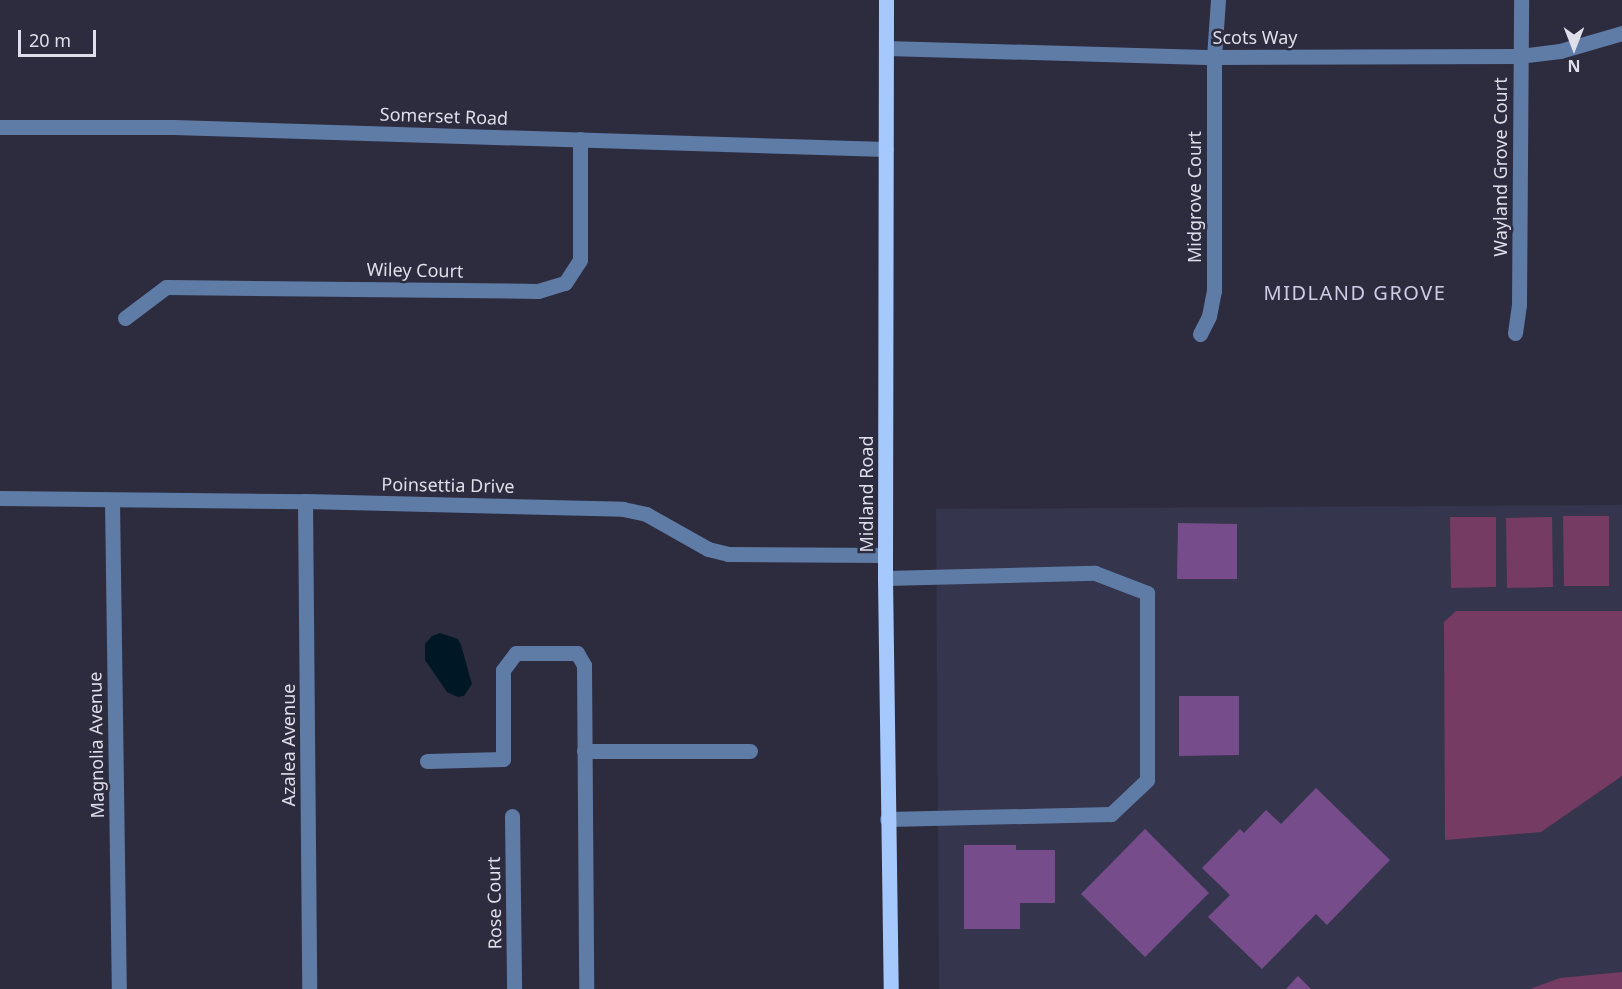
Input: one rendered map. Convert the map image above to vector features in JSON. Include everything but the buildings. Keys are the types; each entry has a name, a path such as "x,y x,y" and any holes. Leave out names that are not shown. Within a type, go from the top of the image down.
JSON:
{"main road":[{"name":"Midland Road","path":"886,0 885,578 891,989"}],"street":[{"name":"Midgrove Court","path":"1200,334 1209,316 1214,291 1214,57 1218,0"},
{"name":"Wayland Grove Court","path":"1515,333 1520,287 1521,0"},
{"name":"Scots Way","path":"886,48 1214,57 1520,56 1560,51 1622,33"},
{"name":"Somerset Road","path":"0,127 173,127 886,149"},
{"name":"Wiley Court","path":"125,318 166,287 538,291 565,283 580,260 580,139"},
{"name":"Poinsettia Drive","path":"0,498 305,501 623,508 646,514 708,549 728,554 885,555"},
{"name":"Magnolia Avenue","path":"112,500 119,989"},
{"name":"Azalea Avenue","path":"305,501 309,989"},
{"path":"885,578 1095,573 1147,593 1147,780 1111,814 887,819"},
{"path":"427,760 503,759 503,670 516,653 577,653 584,665 586,989"},
{"path":"584,751 750,751"},
{"name":"Rose Court","path":"512,816 514,989"}],"shaded area":[{"path":"1622,505 1622,989 939,989 936,509"},
{"path":"1563,516 1609,516 1609,586 1564,586"},
{"path":"1450,517 1496,517 1496,587 1451,588"},
{"path":"1552,517 1553,587 1507,588 1506,518"},
{"path":"1456,611 1622,611 1622,776 1541,832 1445,840 1444,622"},
{"path":"1622,972 1622,989 1530,989 1560,978"}],"water":[{"path":"440,633 458,639 461,645 472,684 464,696 458,697 447,692 425,660 425,644 432,636"}],"district":[{"name":"MIDLAND GROVE","path":"1355,292"}]}
